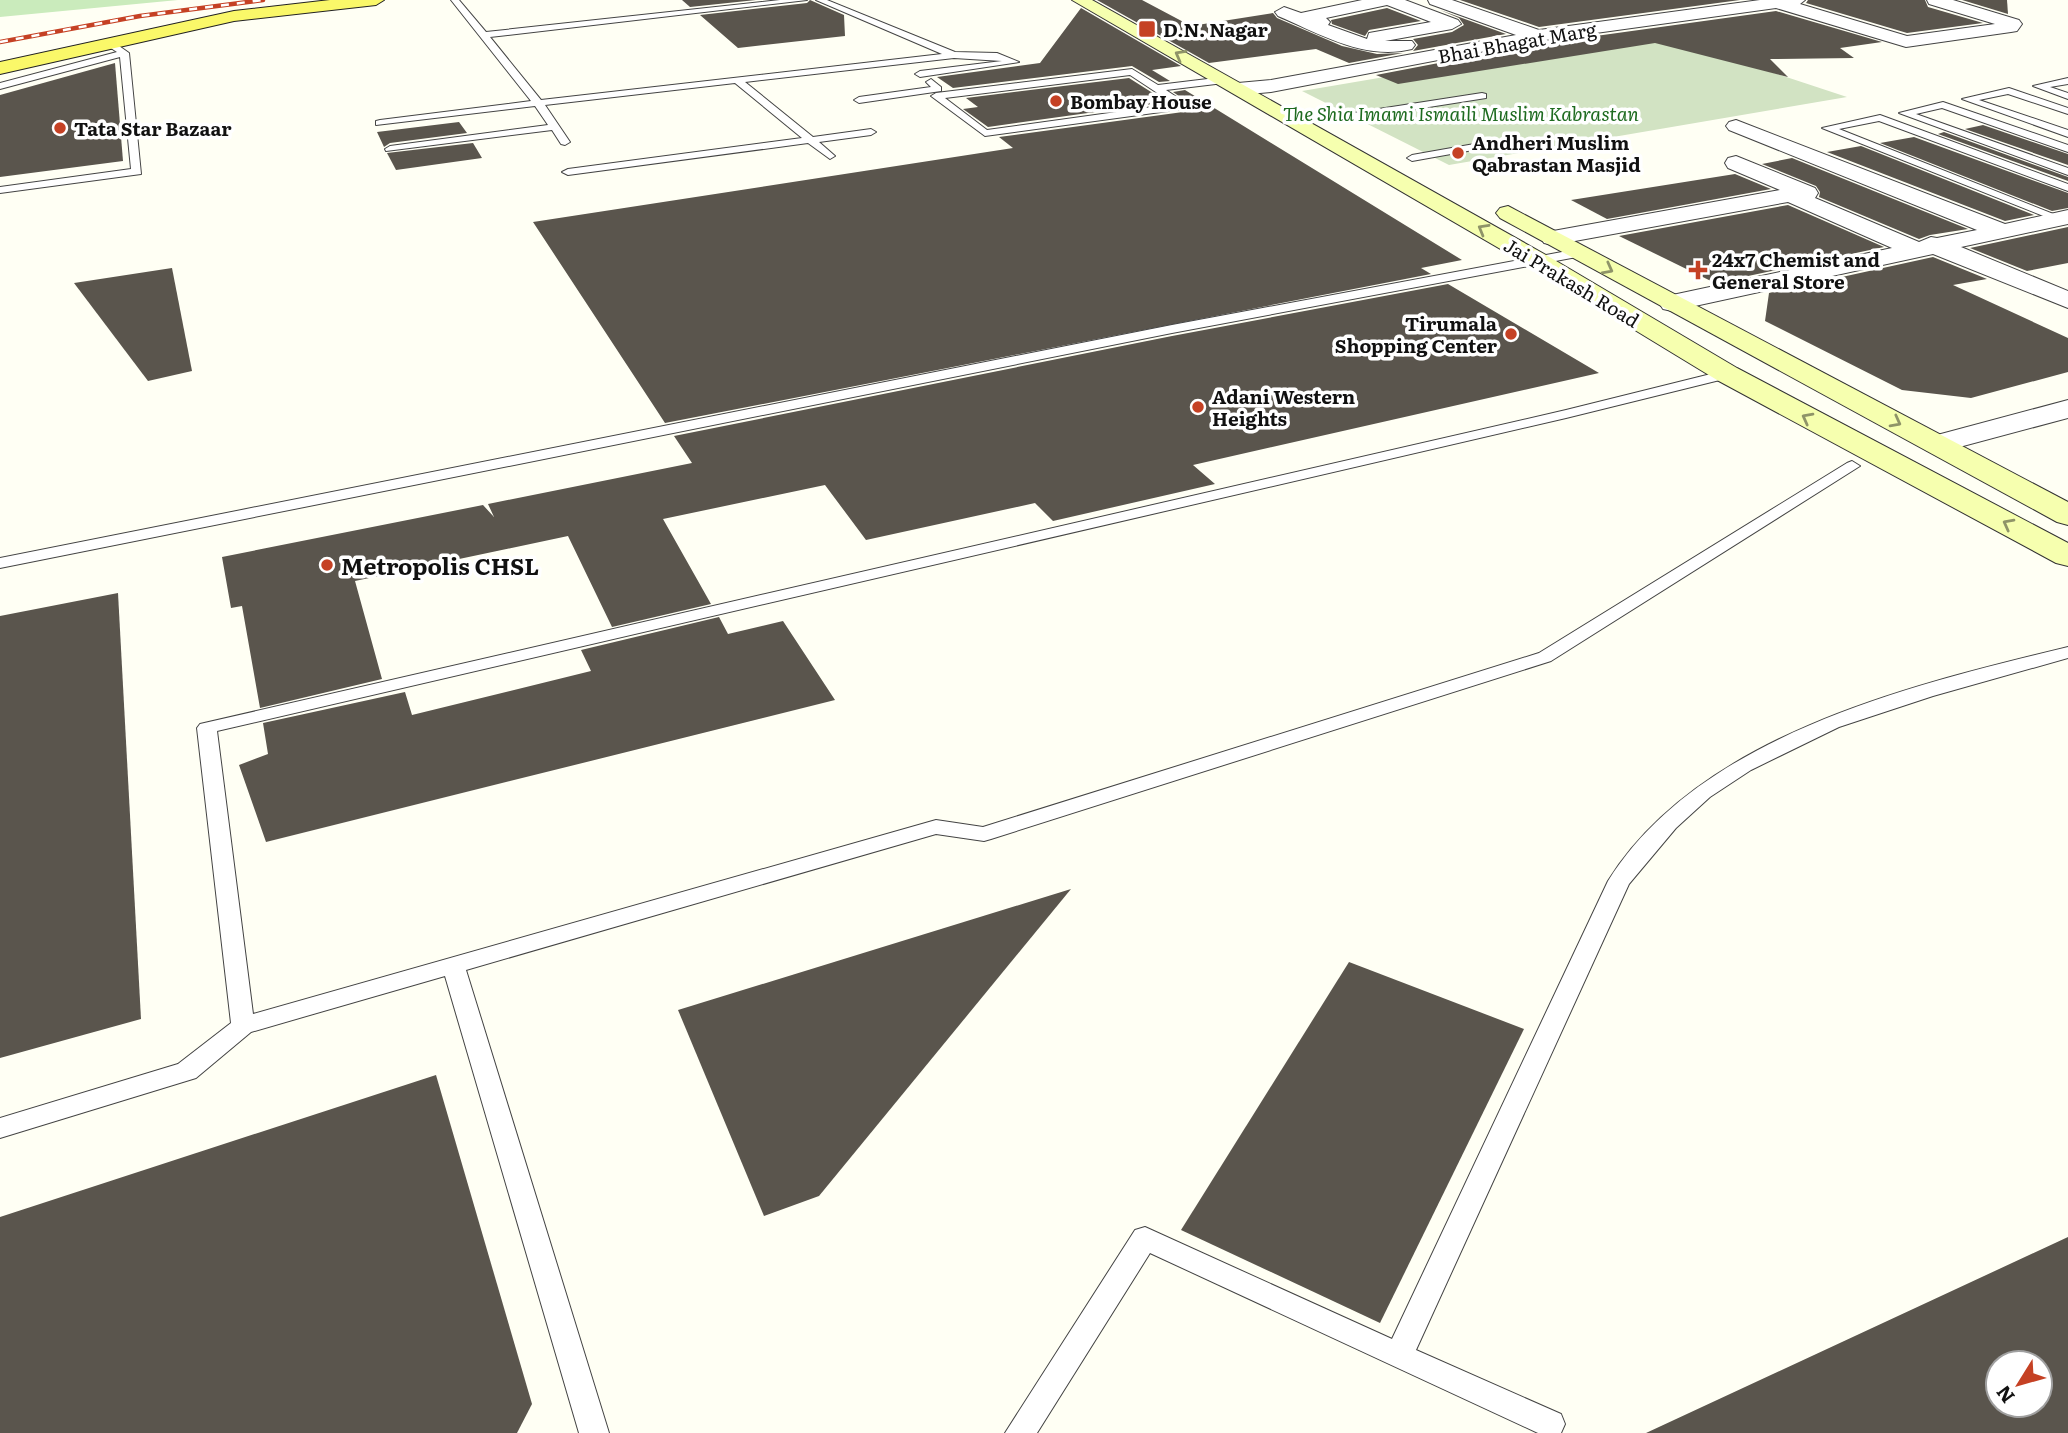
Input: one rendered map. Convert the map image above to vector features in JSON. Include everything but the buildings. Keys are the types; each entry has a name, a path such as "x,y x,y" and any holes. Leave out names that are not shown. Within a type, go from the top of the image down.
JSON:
{"main road":[{"path":"0,57 197,13 288,0"},
{"path":"0,68 117,48 234,16 376,0"},
{"name":"Jai Prakash Road","path":"1080,0 1245,84 1340,118 1448,178"},
{"name":"Jai Prakash Road","path":"1119,0 1245,84 1727,374 2068,556"},
{"name":"Jai Prakash Road","path":"1483,198 1577,253 2068,515"}],"street":[{"path":"1389,0 1452,24 1362,37 1308,16 1389,0"},
{"path":"1436,0 1524,27"},
{"path":"1470,0 1524,27"},
{"path":"1284,12 1366,46 1388,48 1674,0"},
{"name":"Bhai Bhagat Marg","path":"1524,27 1734,3 1797,0"},
{"path":"1778,3 1906,42 2011,27 2013,24 1935,0"},
{"path":"1960,0 2036,22"},
{"path":"1245,84 1319,73 1524,27"},
{"path":"1736,126 2002,232"},
{"path":"1802,152 1741,163 1843,205 1922,243"},
{"path":"1553,239 1790,195 2068,300"},
{"path":"1672,303 1922,243 2002,232 2064,218"},
{"path":"2026,282 2068,274"},
{"path":"1937,444 2068,409"}],"lane":[{"path":"455,0 485,35 565,142"},
{"path":"485,35 674,10 803,0"},
{"path":"820,0 954,55"},
{"path":"0,86 117,48 137,172 0,190"},
{"path":"540,107 737,80 954,55 997,56 1014,62 920,74"},
{"path":"859,100 938,89 902,61"},
{"path":"1157,88 1183,106 985,133 936,96 1132,72 1157,88 1245,84"},
{"path":"737,80 830,156"},
{"path":"2068,81 2038,86 2068,96"},
{"path":"2068,111 2009,91 1967,99 2068,134"},
{"path":"380,123 688,94"},
{"path":"1340,118 1482,96"},
{"path":"2068,149 1943,105 1904,113 2068,172"},
{"path":"2064,218 1826,128 1880,118 2068,188"},
{"path":"390,149 553,127"},
{"path":"568,172 871,132"},
{"path":"1412,158 1497,143"},
{"path":"0,563 178,530 1172,329 1577,253"},
{"path":"243,1026 207,728 1566,414 1727,374"},
{"path":"0,1128 187,1071 243,1026 936,827 984,834 1545,657 1852,466"},
{"path":"1399,1356 1594,931 1619,881 1659,832 1703,794 1744,766 1815,731 1868,711 2068,652"},
{"path":"453,966 594,1433"},
{"path":"1020,1433 1145,1238 1550,1424"}],"green space":[{"path":"0,0 178,0 0,17"},
{"name":"The Shia Imami Ismaili Muslim Kabrastan","path":"1649,32 1847,97 1449,165 1302,91"}],"railway":[{"path":"0,42 140,16 263,0"}],"place":[{"name":"D.N. Nagar","path":"1147,29"},
{"name":"Bombay House","path":"1056,101"},
{"name":"Tata Star Bazaar","path":"60,128"},
{"name":"Andheri Muslim Qabrastan Masjid","path":"1458,153"},
{"name":"24x7 Chemist and General Store","path":"1698,270"},
{"name":"Tirumala Shopping Center","path":"1511,334"},
{"name":"Adani Western Heights","path":"1198,407"},
{"name":"Metropolis CHSL","path":"327,565"}]}
